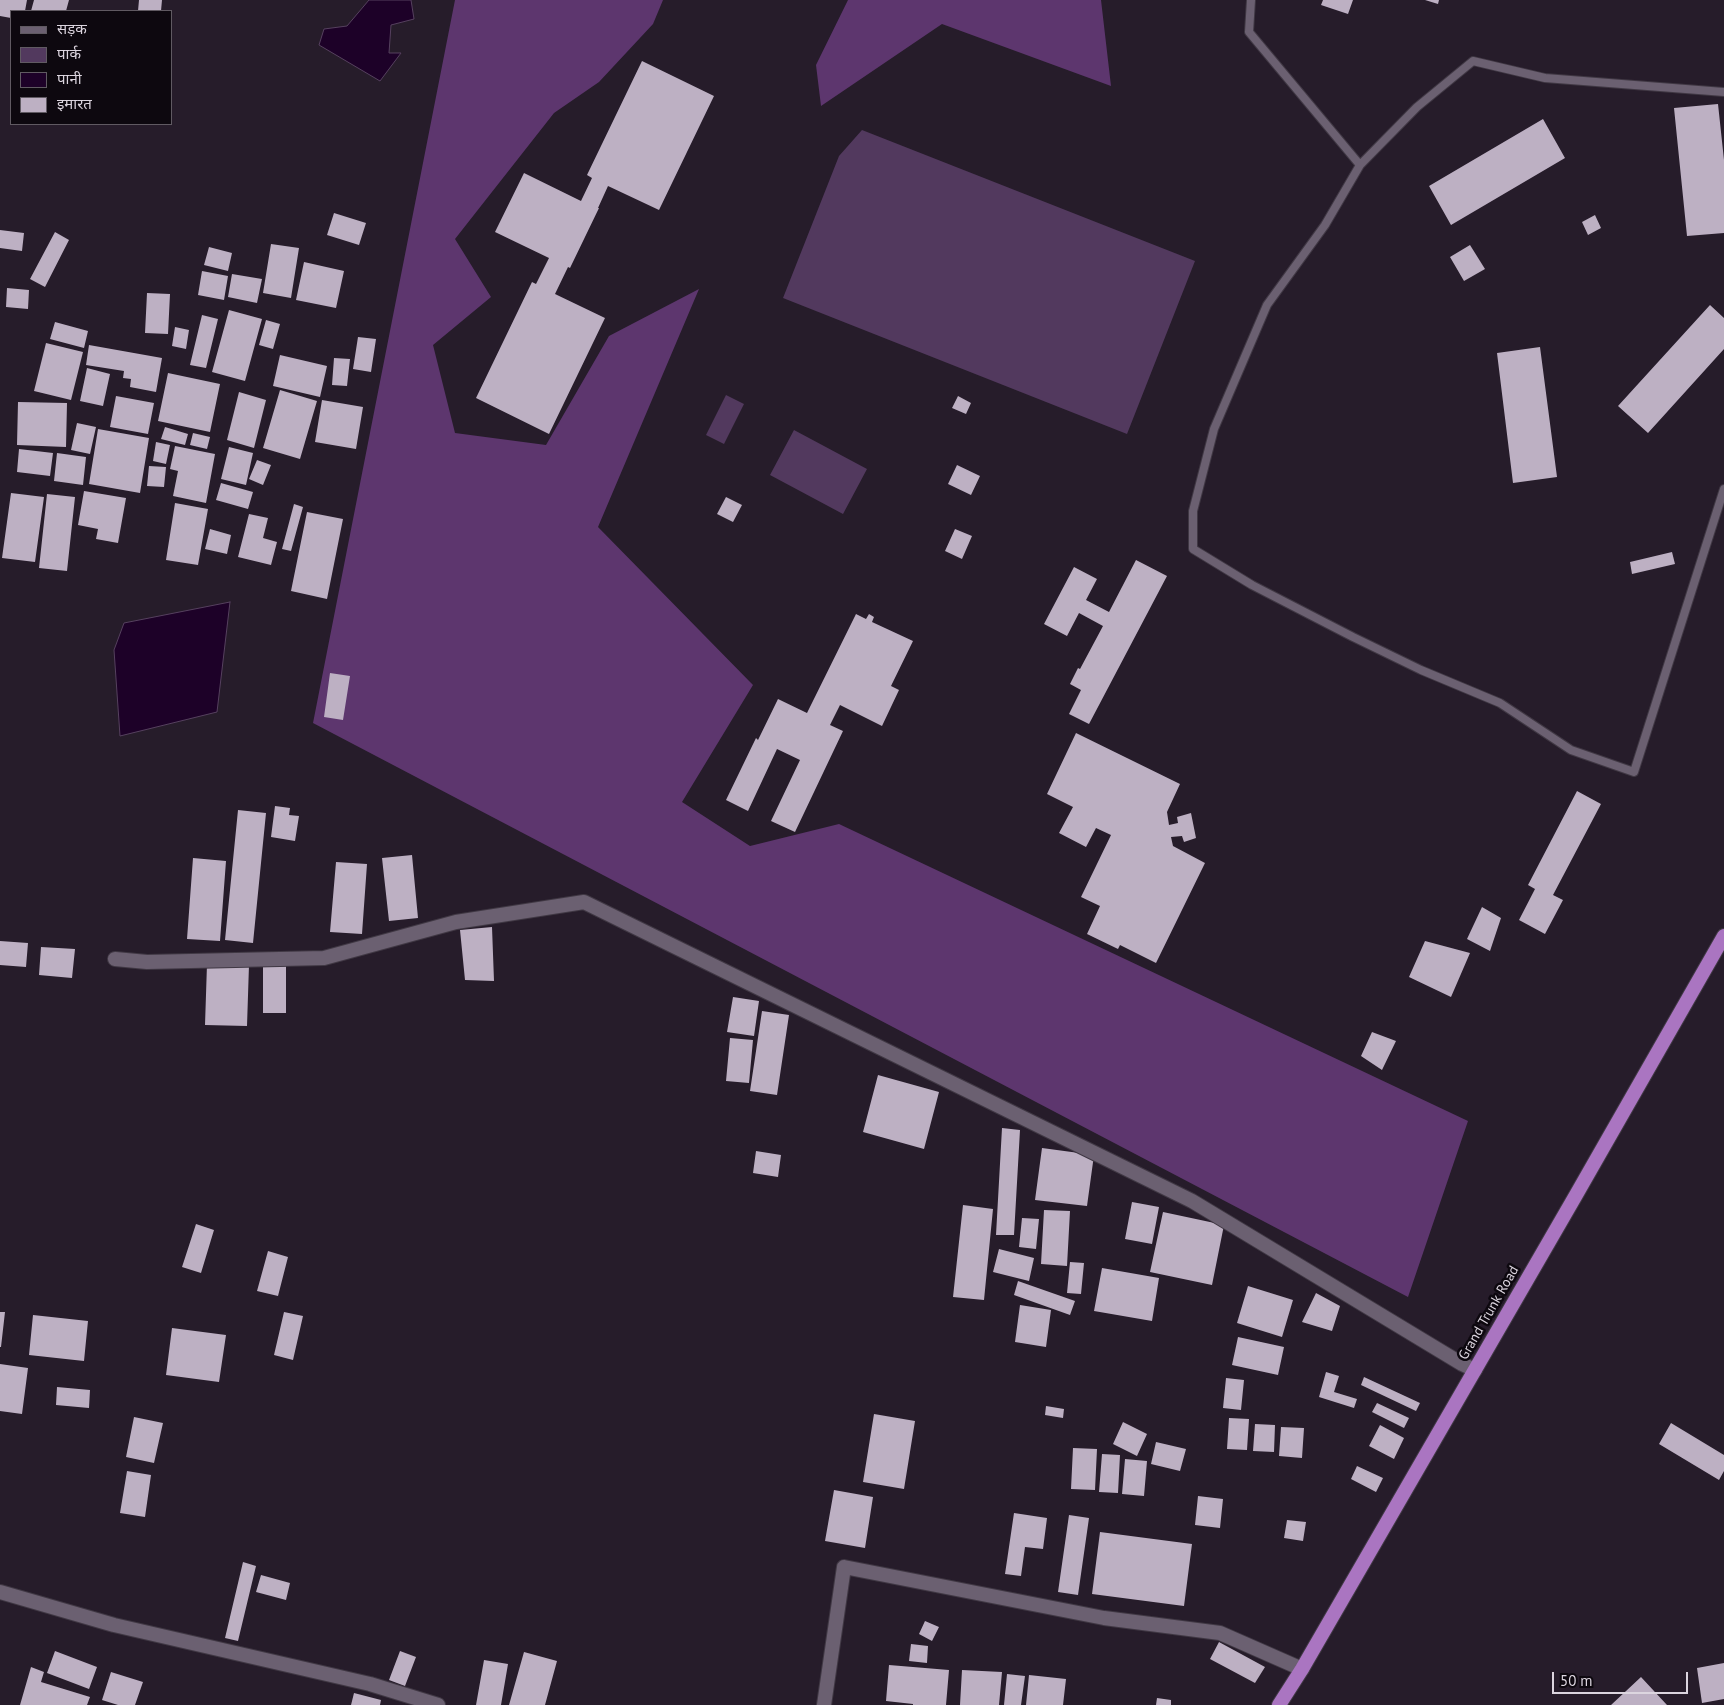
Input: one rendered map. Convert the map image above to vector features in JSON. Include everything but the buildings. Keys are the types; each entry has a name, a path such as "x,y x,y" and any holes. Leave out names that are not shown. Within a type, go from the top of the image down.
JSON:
{"highway":[{"name":"Grand Trunk Road","path":"1279,1705 1475,1370 1724,936"}],"street":[{"path":"115,959 147,962 324,958 456,922 584,902 1192,1201 1462,1364 1475,1370"},
{"path":"824,1705 844,1567 1104,1618 1220,1633 1302,1668"},
{"path":"0,1592 114,1625 370,1684 438,1705"}],"lane":[{"path":"1251,0 1249,32 1360,165"},
{"path":"1724,92 1545,78 1473,61 1417,107 1360,165 1325,225 1267,305 1214,429 1193,511 1193,549 1252,585 1353,637 1421,670 1500,703 1571,750 1634,772 1724,489"}],"green space":[{"path":"862,130 1195,261 1127,434 783,298 839,156"},
{"path":"726,395 744,404 724,444 706,435"},
{"path":"794,430 867,469 843,514 770,475"}],"shaded area":[{"path":"455,0 663,0 653,24 599,82 554,113 455,239 491,297 433,345 455,433 546,445 609,336 699,289 598,527 753,685 682,802 750,846 839,824 1468,1121 1408,1297 313,723"},
{"path":"848,0 1101,0 1111,86 942,24 821,106 816,65"}],"water":[{"path":"369,0 411,0 414,19 391,25 389,53 401,53 380,81 319,45 324,29 347,26"},
{"path":"230,602 217,712 120,736 114,650 124,623"}]}
